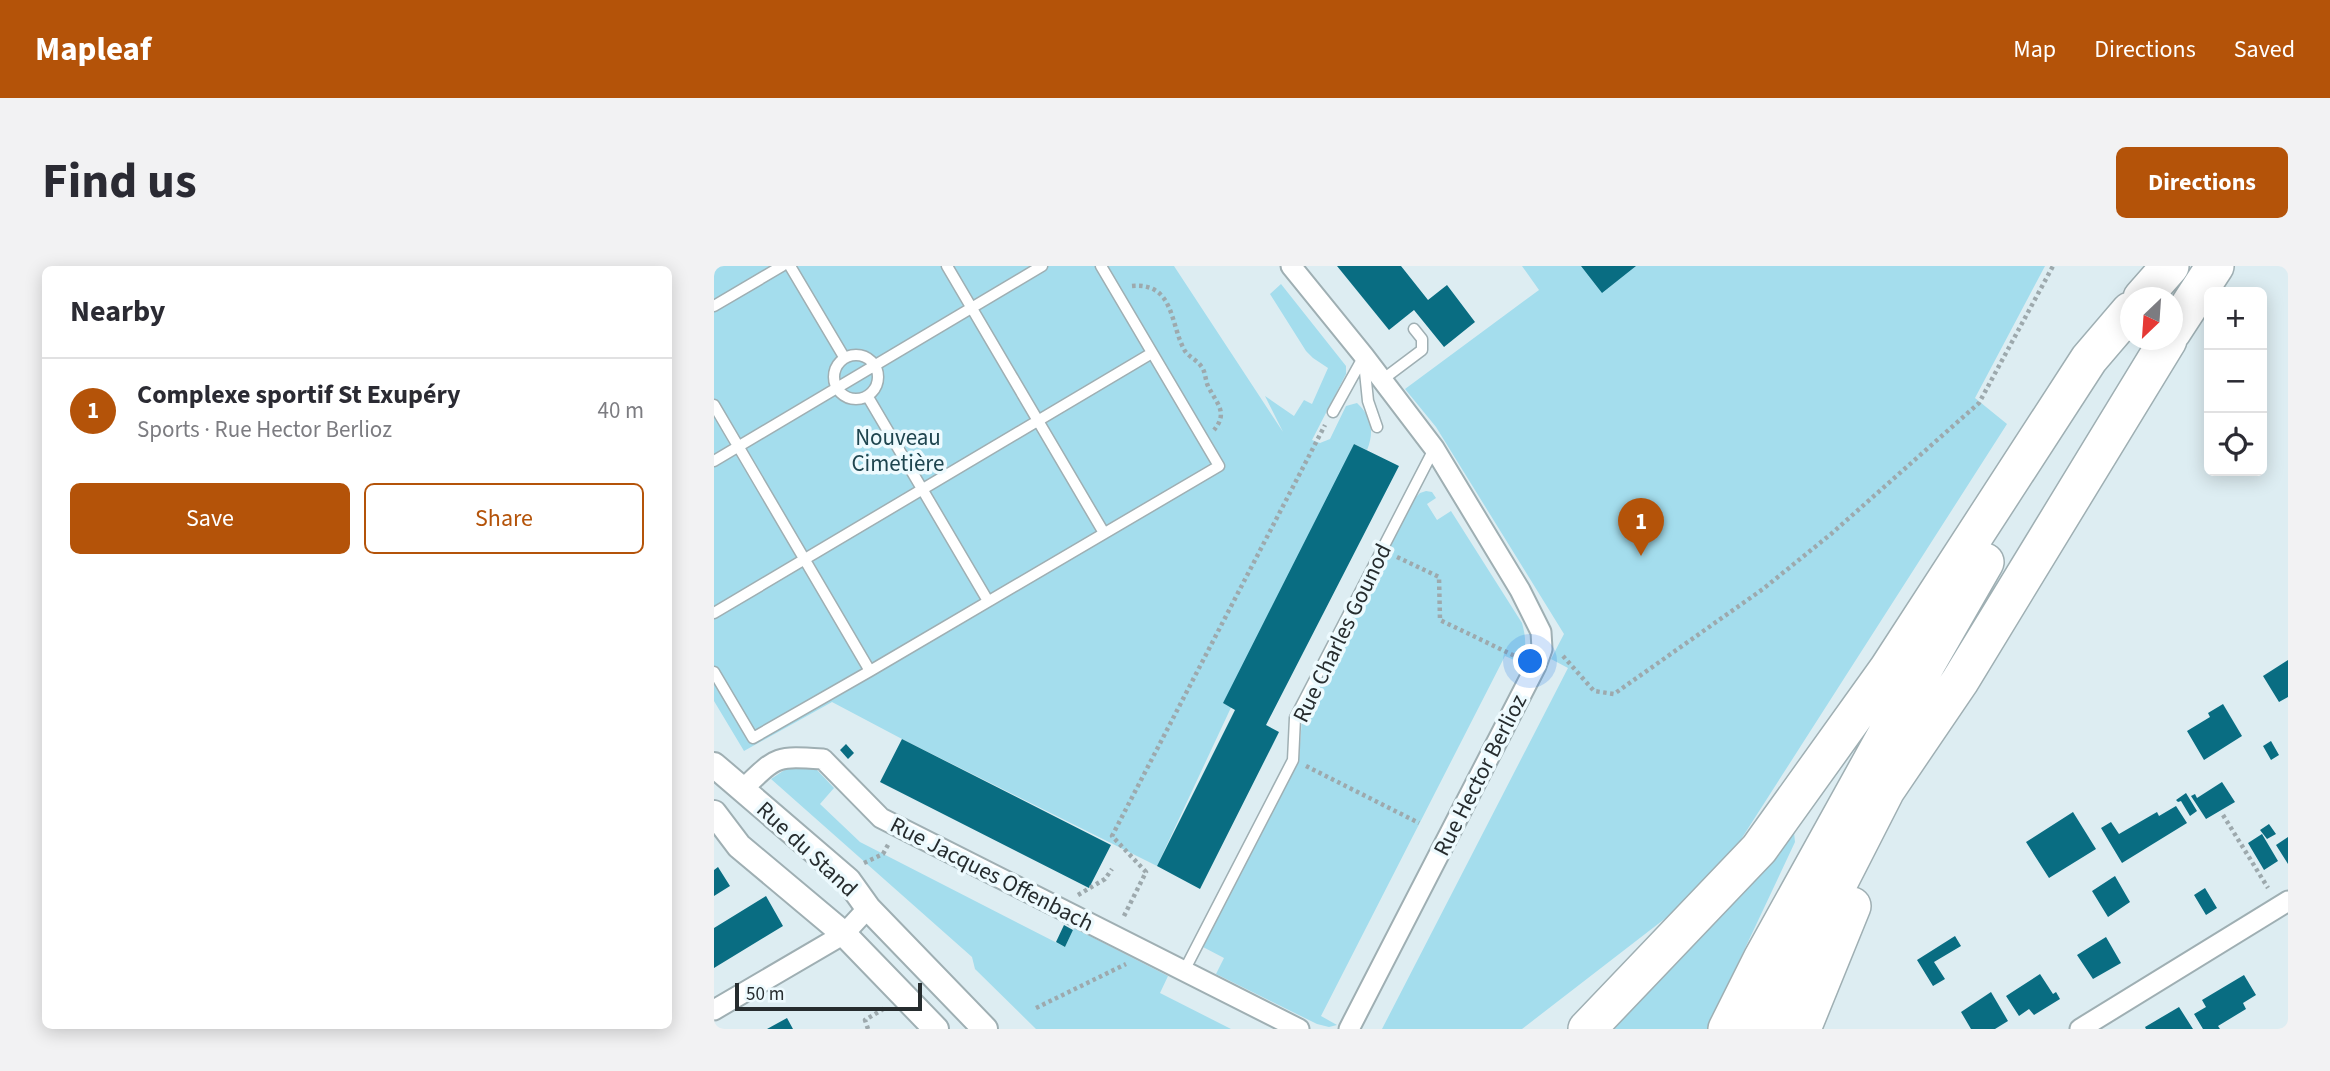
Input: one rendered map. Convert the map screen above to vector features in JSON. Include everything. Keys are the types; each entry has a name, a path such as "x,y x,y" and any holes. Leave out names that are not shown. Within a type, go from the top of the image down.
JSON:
{"highway":[{"path":"2152,287 2170,266"},
{"path":"2157,287 2170,266"},
{"path":"2183,315 2215,266"},
{"path":"1587,1029 1759,849 1888,669 2089,359 2120,323"},
{"path":"1727,1029 1762,958 1962,601 2120,345"},
{"path":"1764,1029 1886,790 1960,681 2162,350"},
{"path":"1802,1029 1843,926 1960,681"}],"street":[{"path":"1291,266 1364,356 1434,449 1520,590 1541,632"},
{"name":"Rue Hector Berlioz","path":"1349,1029 1535,666 1542,649 1541,632"},
{"name":"Rue Jacques Offenbach","path":"743,789 776,759 823,759 881,818 1184,971"},
{"name":"Rue du Stand","path":"714,765 848,880 868,908 985,1029"},
{"name":"Rue du Stand","path":"714,813 739,846 844,933 936,1029"},
{"path":"2080,1029 2284,904"},
{"path":"714,1010 844,933 868,908"},
{"path":"1184,971 1299,1029"}],"lane":[{"path":"714,306 782,266"},
{"path":"790,266 844,357"},
{"path":"947,266 1104,533"},
{"path":"714,461 1042,266"},
{"path":"714,672 753,738 1219,466 1101,266"},
{"path":"1381,380 1422,350 1422,339 1414,329"},
{"path":"714,613 1152,353"},
{"path":"856,354 867,357 875,365 879,377 876,389 868,397 856,400 844,397 836,388 833,377 836,366 844,357 856,354"},
{"path":"1333,412 1364,356"},
{"path":"1364,356 1368,401 1377,426"},
{"path":"868,397 988,601"},
{"path":"714,405 870,671"},
{"name":"Rue Charles Gounod","path":"1184,971 1293,760 1295,718 1434,449"}],"path":[{"path":"1541,632 1594,691 1614,694 1763,589 1831,534 1979,403 2053,266"},
{"path":"1115,291 1138,285 1157,291 1169,304 1186,351 1200,363 1207,385 1222,407 1222,417 1217,427 1203,440"},
{"path":"1121,923 1146,872 1112,836 1333,412"},
{"path":"1382,550 1439,578 1440,620 1535,666"},
{"path":"1293,760 1419,823"},
{"path":"2223,815 2284,904"},
{"path":"1071,891 1078,895 1105,879 1112,869"},
{"path":"1036,1008 1149,953"}],"green space":[{"name":"Nouveau Cimetière","path":"714,266 1174,266 1283,432 1265,396 1294,416 1304,400 1312,404 1328,368 1306,351 1270,294 1281,284 1346,366 1346,374 1312,440 1320,443 1330,439 1346,406 1357,403 1366,413 1370,424 1371,436 1367,450 1354,444 1157,866 832,702 744,751 714,701"},
{"path":"1522,266 2045,266 1975,398 2007,424 1715,880 1522,1029 1382,1029 1568,668 1551,659 1564,634 1436,427 1405,389 1539,290"},
{"path":"1426,491 1432,492 1436,498 1427,504 1437,520 1451,511 1522,623 1524,653 1521,663 1505,656 1321,1016 1337,1025 1329,1027 1317,1024 1216,974 1224,958 1203,947 1299,757 1302,719 1414,499"},
{"path":"797,766 817,770 834,788 820,804 860,842 1065,947 1074,928 1168,976 1160,993 1231,1029 1036,1029 975,969 972,957 771,779 786,769"},
{"path":"1794,832 1795,842 1707,1029 1604,1029"}],"building":[{"path":"1337,266 1401,266 1428,300 1447,285 1475,322 1444,347 1414,310 1389,330"},
{"path":"1581,266 1636,266 1602,293"},
{"path":"1354,444 1399,466 1266,725 1279,732 1200,889 1157,866 1235,710 1223,703"},
{"path":"2288,660 2288,697 2279,702 2263,676"},
{"path":"2223,704 2242,736 2204,760 2187,731 2210,717 2208,713"},
{"path":"902,739 1111,845 1089,888 880,782"},
{"path":"2271,741 2279,755 2271,760 2263,746"},
{"path":"846,744 854,753 848,759 840,750"},
{"path":"2222,782 2235,802 2206,819 2191,796 2195,794 2197,798"},
{"path":"2186,793 2197,811 2190,816 2181,801 2176,800"},
{"path":"2176,806 2187,823 2122,863 2101,828 2111,822 2119,834 2157,812 2159,816"},
{"path":"2073,812 2096,849 2049,878 2026,842"},
{"path":"2269,824 2276,834 2267,839 2260,830"},
{"path":"2262,834 2278,861 2264,870 2248,843"},
{"path":"2288,837 2288,864 2276,845"},
{"path":"718,867 730,886 714,896 714,870"},
{"path":"2115,876 2130,902 2108,917 2092,891"},
{"path":"2205,888 2217,908 2206,915 2194,895"},
{"path":"766,896 783,926 714,968 714,928"},
{"path":"1064,925 1073,930 1065,947 1056,942"},
{"path":"1955,936 1961,946 1934,962 1945,979 1933,986 1917,960"},
{"path":"2106,937 2121,963 2093,979 2077,955"},
{"path":"2040,974 2053,994 2056,992 2060,999 2034,1015 2029,1009 2019,1016 2006,996"},
{"path":"2244,975 2256,995 2243,1003 2246,1009 2218,1026 2220,1029 2203,1029 2194,1014 2206,1007 2202,1000"},
{"path":"1991,992 2008,1021 1995,1029 1971,1029 1961,1012"},
{"path":"2179,1007 2193,1029 2146,1029 2145,1027"},
{"path":"787,1018 793,1029 767,1029"}],"place":[{"name":"Complexe sportif St Exupéry","path":"1641,556"}]}
